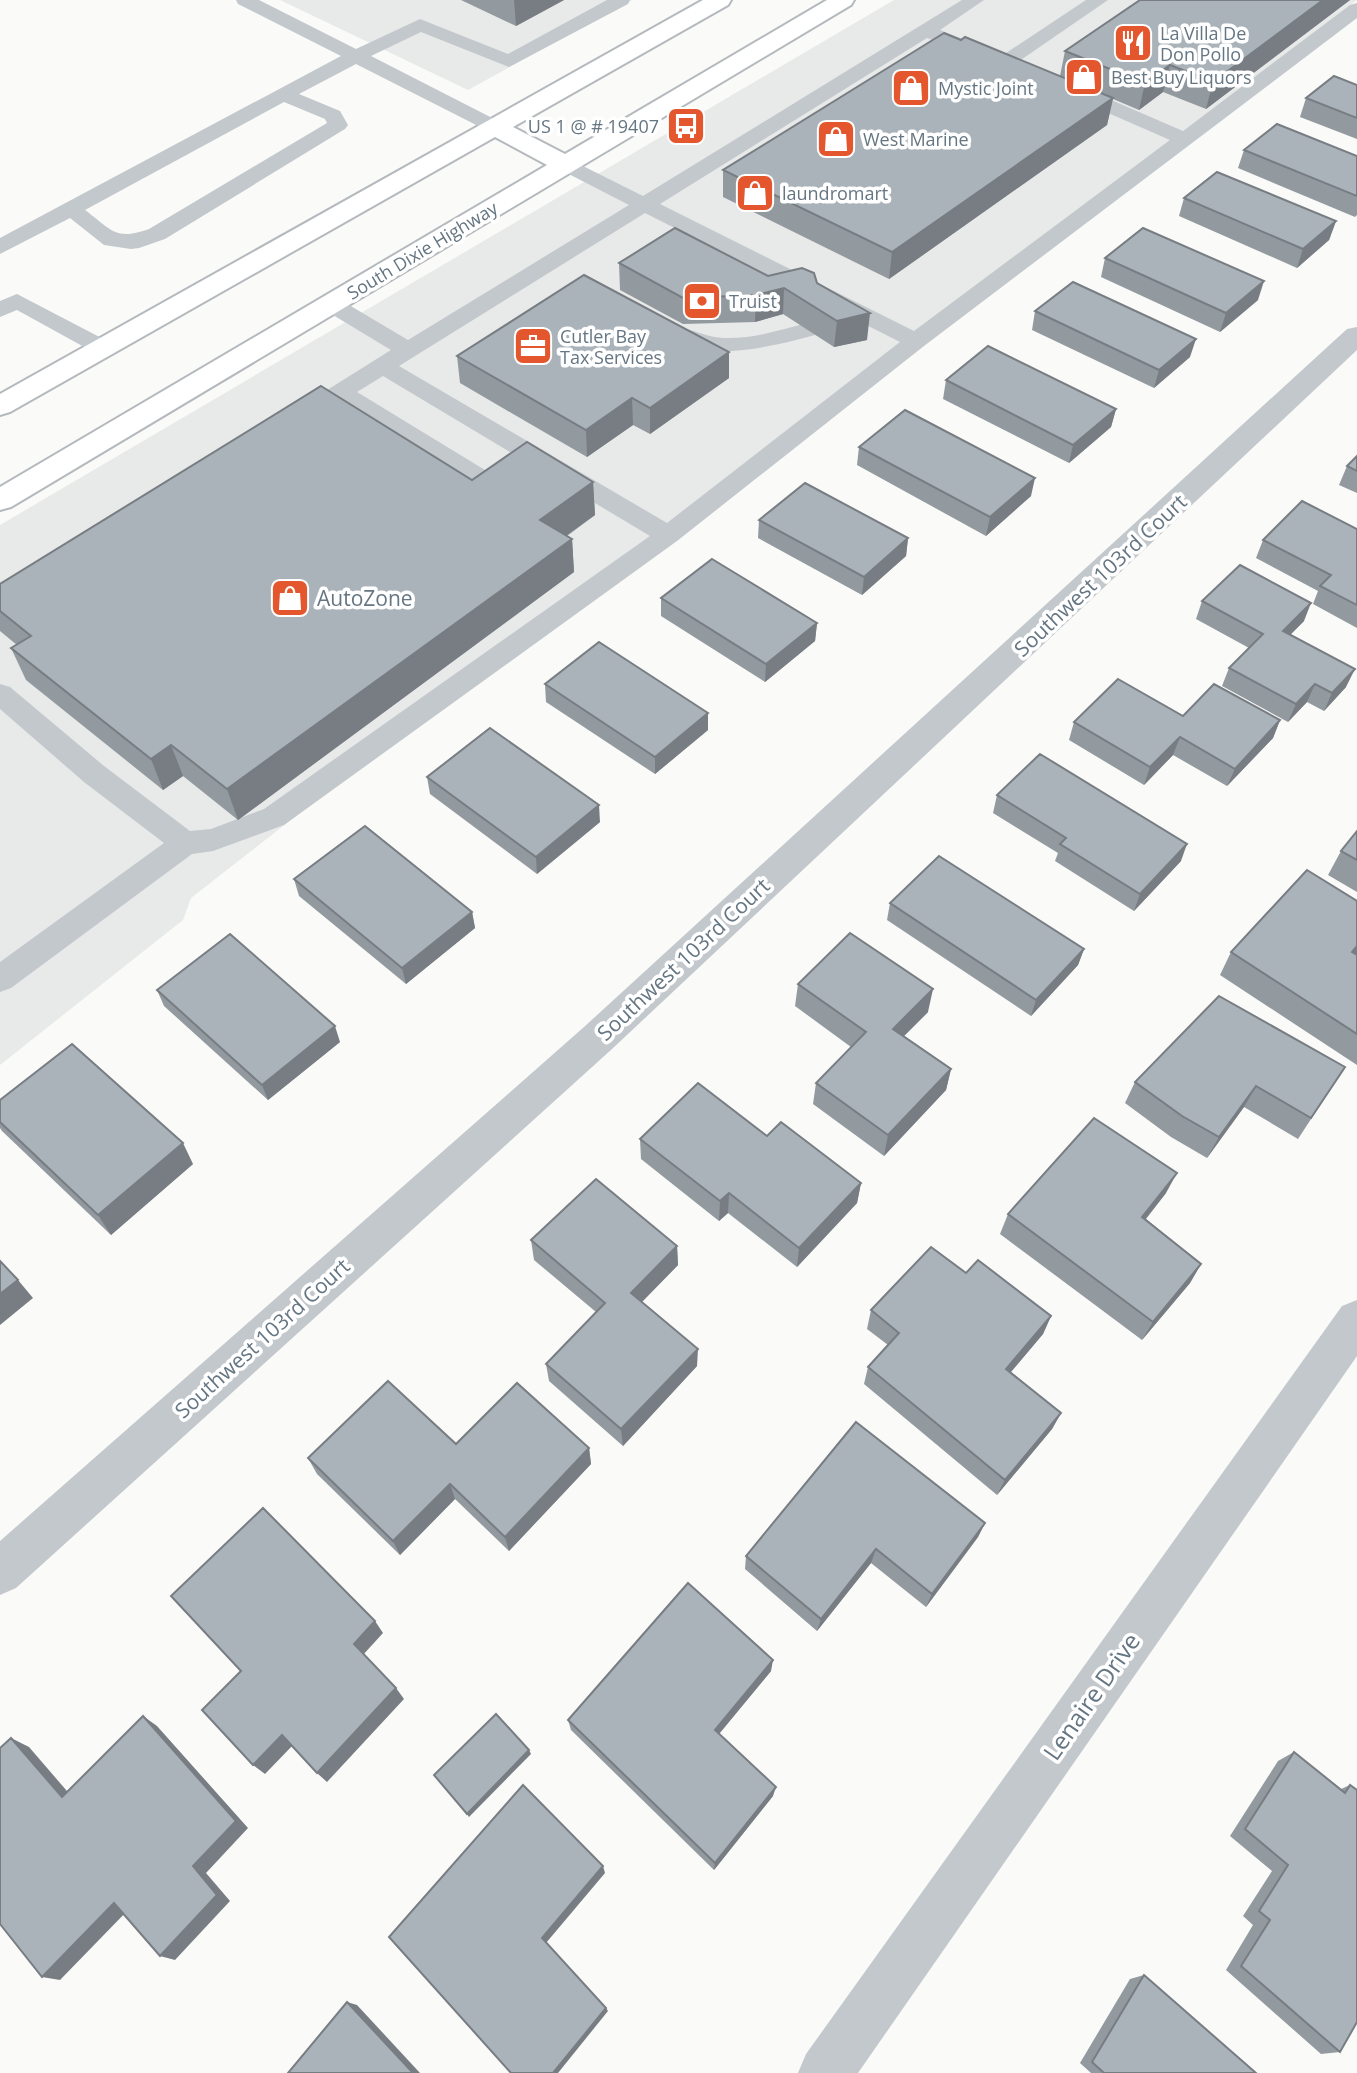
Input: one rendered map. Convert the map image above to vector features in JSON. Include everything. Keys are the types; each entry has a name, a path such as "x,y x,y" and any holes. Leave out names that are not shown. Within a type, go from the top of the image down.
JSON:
{"highway":[{"path":"0,406 720,0"},
{"name":"South Dixie Highway","path":"0,500 843,0"},
{"path":"495,127 566,164"}],"street":[{"name":"Southwest 103rd Court","path":"0,1572 598,1038 1357,335"},
{"name":"Lenaire Drive","path":"825,2073 1357,1320"}],"lane":[{"path":"245,0 495,127"},
{"path":"0,247 355,56 420,25 509,61 621,0"},
{"path":"281,429 975,0"},
{"path":"1005,62 1099,0"},
{"path":"0,979 186,843 214,840 274,817 668,535 916,341 1357,9"},
{"path":"925,31 1030,73"},
{"path":"1056,84 1185,139"},
{"path":"71,209 112,240 131,243 157,234 338,125 333,115 284,94"},
{"path":"566,164 645,204 844,315 916,341"},
{"path":"547,264 572,277"},
{"path":"6,302 103,348"},
{"path":"331,304 407,350"},
{"path":"657,322 694,342 723,346 780,338 807,330"},
{"path":"382,366 668,535"},
{"path":"347,387 511,488"},
{"path":"3,702 186,843"}],"shaded area":[{"path":"280,0 632,0 468,90"},
{"path":"894,0 1357,0 916,332 191,898 183,920 0,1065 0,525"}],"building":[{"path":"1140,0 1323,0 1213,82 1170,65 1145,83 1065,51"},
{"path":"944,33 961,40 965,37 1113,98 892,252 723,170"},
{"path":"1334,76 1357,85 1357,118 1306,98"},
{"path":"1277,124 1357,156 1357,196 1244,150"},
{"path":"1217,172 1336,221 1303,249 1184,198"},
{"path":"675,228 768,276 802,268 814,273 817,283 870,313 837,321 784,288 756,295 683,298 619,263"},
{"path":"1143,228 1264,281 1226,313 1105,258"},
{"path":"584,275 729,352 650,408 632,398 586,430 457,356"},
{"path":"1073,282 1196,339 1159,370 1035,311"},
{"path":"988,346 1116,409 1073,445 946,380"},
{"name":"AutoZone","path":"321,386 472,480 527,442 593,482 540,520 572,539 227,789 171,745 151,759 11,648 31,636 0,611 0,584"},
{"path":"905,410 1035,478 990,517 859,447"},
{"path":"1357,456 1357,471 1347,466"},
{"path":"805,483 908,538 864,577 759,520"},
{"path":"1302,501 1357,529 1357,605 1320,586 1331,575 1263,540"},
{"path":"712,559 817,623 766,664 661,598"},
{"path":"1240,565 1311,603 1283,631 1355,669 1332,693 1315,684 1296,704 1229,668 1263,634 1202,601"},
{"path":"599,642 708,713 655,757 545,684"},
{"path":"1118,679 1183,716 1214,684 1280,720 1235,769 1180,737 1150,767 1074,722"},
{"path":"490,728 599,805 536,857 427,777"},
{"path":"1040,754 1187,844 1140,894 1060,844 1066,838 997,795"},
{"path":"365,826 472,912 402,968 294,879"},
{"path":"1357,831 1357,860 1341,851"},
{"path":"939,856 1084,949 1036,1000 890,903"},
{"path":"1307,870 1357,901 1357,946 1352,952 1357,955 1357,1034 1231,952"},
{"path":"850,933 933,989 893,1029 951,1069 888,1135 816,1083 866,1032 798,984"},
{"path":"230,934 335,1026 262,1085 157,990"},
{"path":"1219,996 1345,1067 1311,1118 1256,1086 1219,1137 1182,1116 1135,1082"},
{"path":"72,1044 183,1143 98,1215 0,1122 0,1100"},
{"path":"698,1083 767,1136 781,1122 861,1183 799,1248 729,1193 720,1201 640,1139"},
{"path":"1094,1118 1177,1173 1142,1217 1201,1264 1153,1322 1008,1214"},
{"path":"596,1179 677,1246 631,1293 698,1349 621,1429 546,1364 605,1303 531,1240"},
{"path":"931,1247 966,1273 978,1260 1051,1316 1006,1369 1061,1413 1005,1480 868,1367 899,1333 871,1310"},
{"path":"0,1261 18,1280 0,1294"},
{"path":"388,1381 456,1444 517,1383 589,1448 505,1537 450,1484 393,1541 308,1458"},
{"path":"856,1422 985,1523 932,1594 876,1549 821,1619 746,1556"},
{"path":"263,1508 375,1621 354,1644 396,1688 317,1773 282,1735 253,1765 202,1710 241,1671 171,1596"},
{"path":"688,1583 773,1660 715,1730 776,1787 715,1863 568,1720"},
{"path":"496,1714 529,1750 467,1814 434,1775"},
{"path":"143,1716 236,1821 193,1866 217,1895 160,1956 114,1903 42,1977 0,1924 0,1748 11,1738 62,1797"},
{"path":"1294,1752 1345,1793 1350,1785 1357,1790 1357,2022 1340,2052 1241,1966 1270,1920 1259,1911 1288,1865 1245,1829"},
{"path":"523,1785 603,1866 542,1938 606,2008 553,2073 511,2073 389,1937"},
{"path":"1144,1975 1256,2073 1104,2073 1092,2062"},
{"path":"347,2002 413,2073 288,2073"}],"place":[{"name":"La Villa De Don Pollo","path":"1133,43"},
{"name":"Best Buy Liquors","path":"1084,77"},
{"name":"Mystic Joint","path":"911,88"},
{"name":"US 1 @ # 19407","path":"686,126"},
{"name":"West Marine","path":"836,139"},
{"name":"laundromart","path":"755,193"},
{"name":"Truist","path":"702,301"},
{"name":"Cutler Bay Tax Services","path":"533,346"},
{"name":"AutoZone","path":"290,598"}]}
